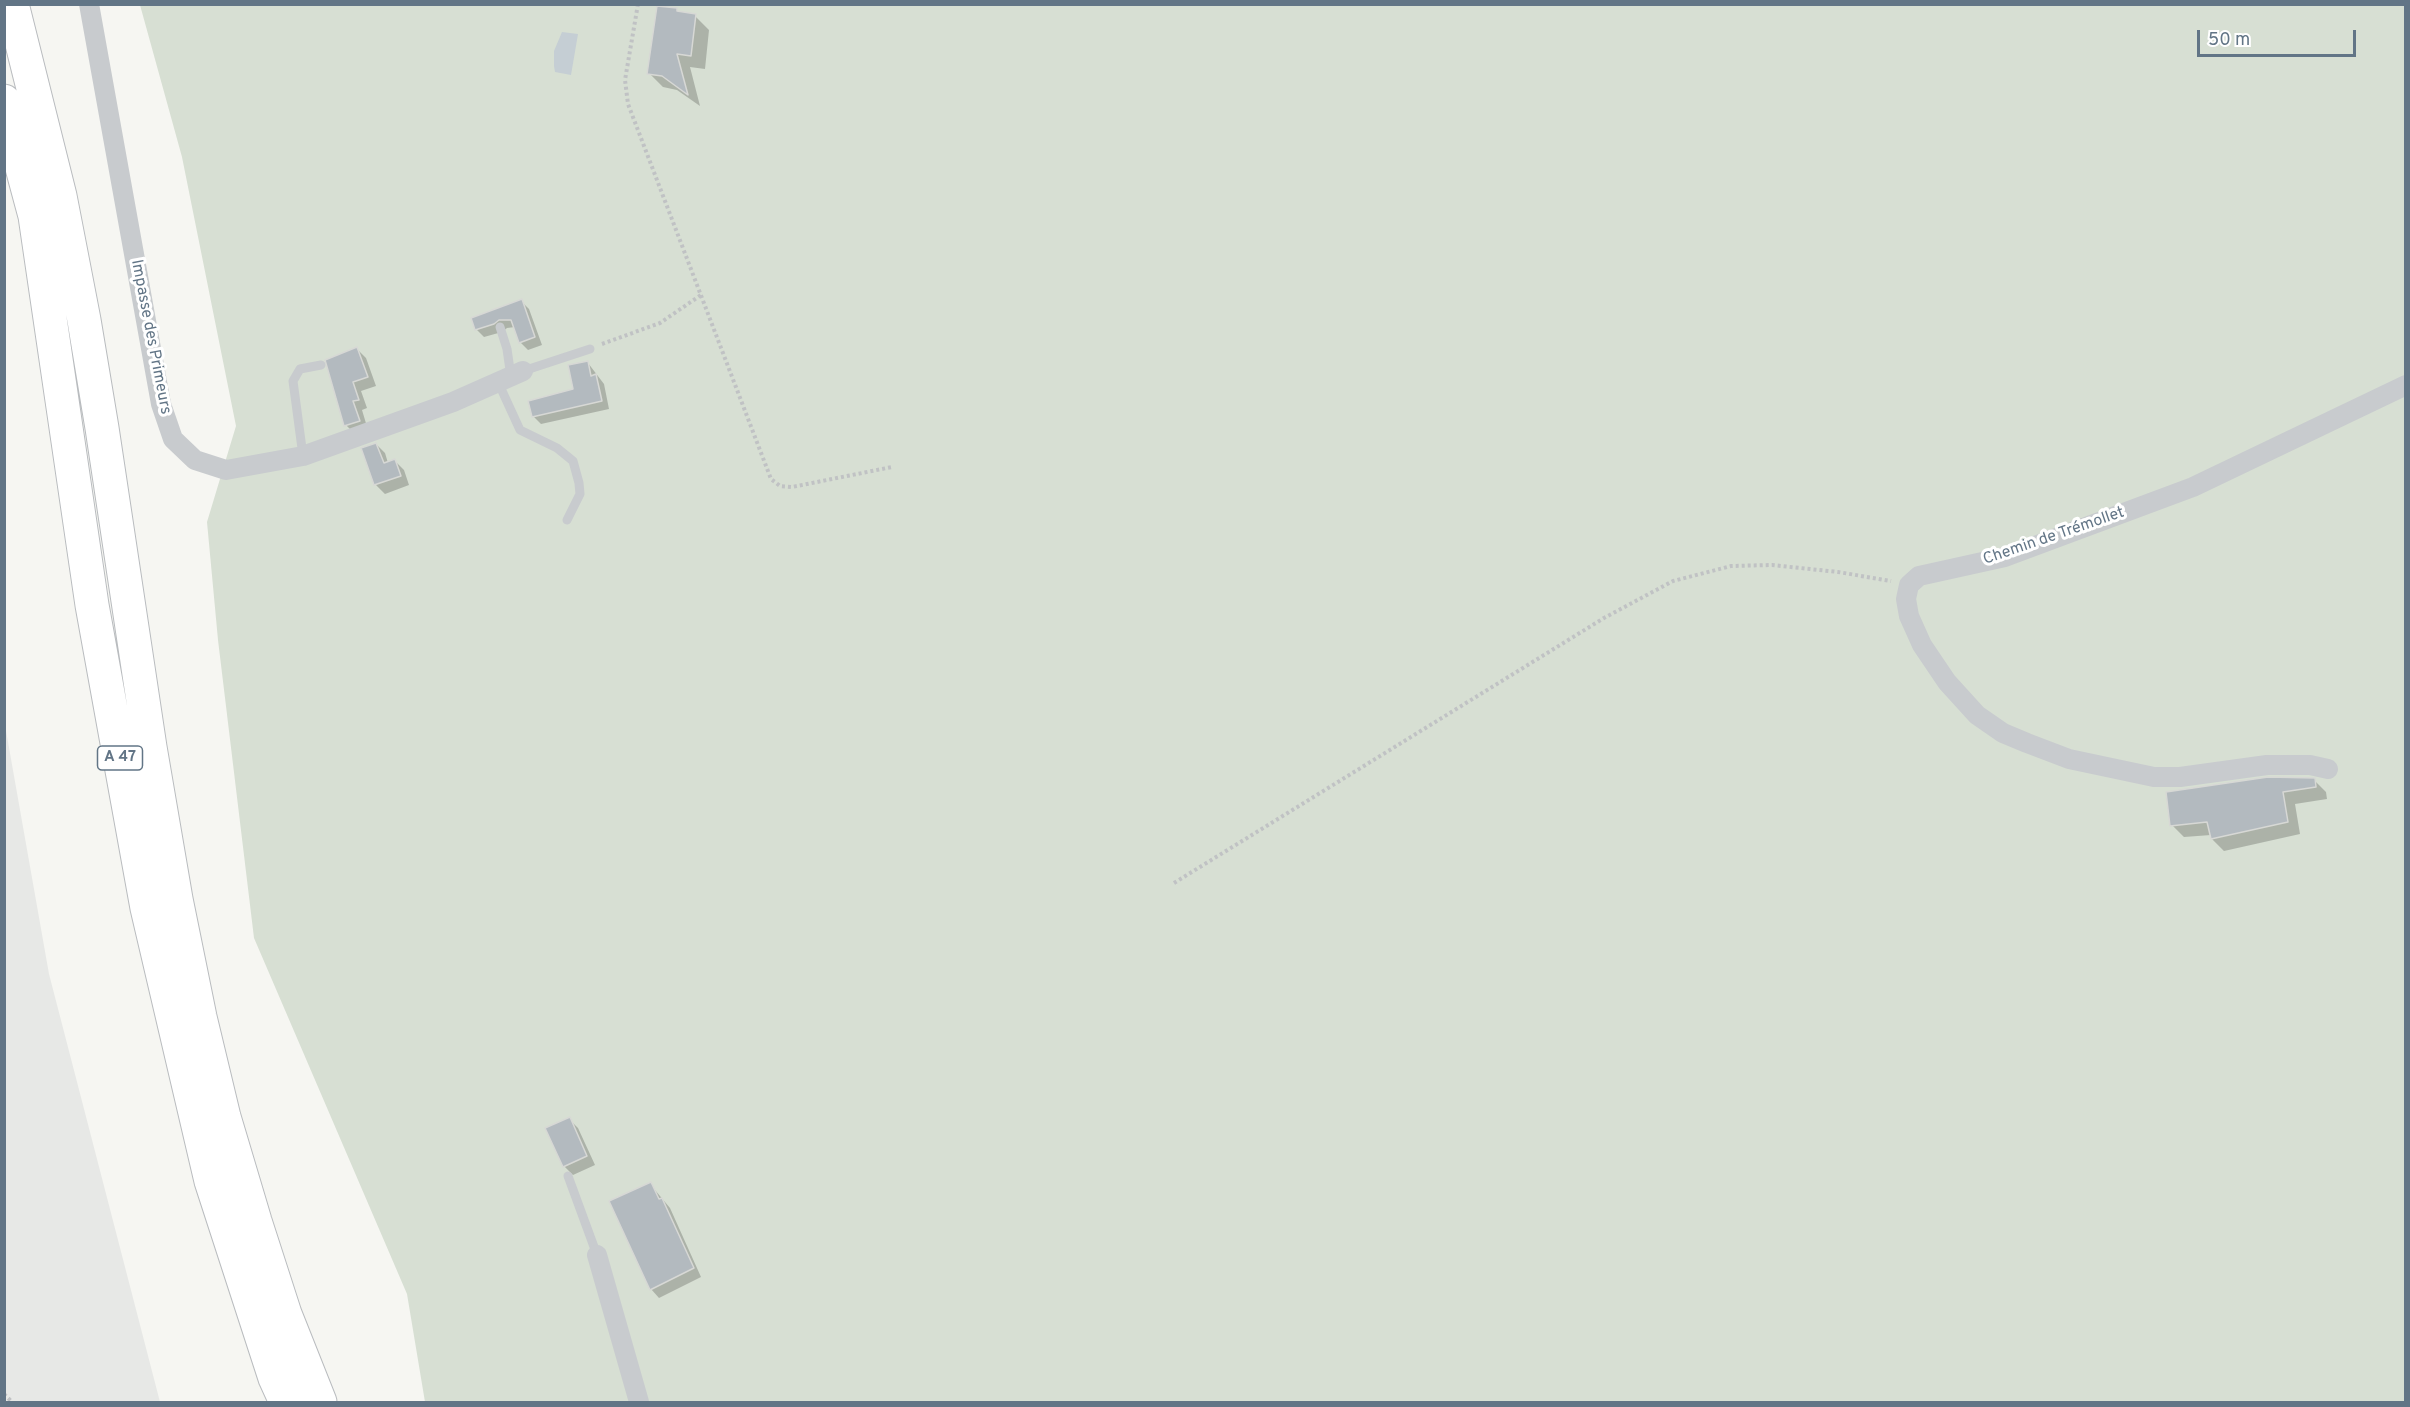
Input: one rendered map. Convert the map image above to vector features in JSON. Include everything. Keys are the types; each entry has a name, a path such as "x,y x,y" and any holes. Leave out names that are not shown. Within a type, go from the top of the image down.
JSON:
{"highway":[{"name":"A 47","path":"12,4 60,196 82,309 158,794 200,1017 224,1117 255,1221 285,1314 320,1402"},
{"name":"A 47","path":"4,101 35,216 92,605 147,908 211,1181 275,1378 286,1402"}],"street":[{"name":"Impasse des Primeurs","path":"89,4 161,404 173,439 195,460 225,470 303,456 453,402 511,377"},
{"name":"Chemin de Trémollet","path":"1909,585 1919,576 2005,557 2193,487 2406,385"},
{"path":"1909,585 1906,599 1909,616 1922,645 1947,682 1977,715 2003,733 2069,759 2154,777 2180,777 2267,765 2310,765 2328,769"},
{"path":"597,1255 639,1402"}],"lane":[{"path":"500,327 507,349 519,430 556,448 573,461 580,494 567,519"},
{"path":"511,377 590,349"},
{"path":"303,456 293,381 300,369 321,365"},
{"path":"568,1176 597,1255"}],"path":[{"path":"638,4 625,80 628,104 771,479 780,486 792,487 892,467"},
{"path":"590,349 660,323 701,295"},
{"path":"1174,883 1604,618 1673,580 1731,566 1772,565 1838,572 1909,585"},
{"path":"4,1394 12,1402"}],"shaded area":[{"path":"140,5 2405,5 2405,1402 425,1402 407,1294 254,938 218,640 207,522 236,426 182,157"},
{"path":"562,32 578,34 571,75 555,72 554,51"},
{"path":"5,725 49,974 160,1402 5,1402"}],"building":[{"path":"657,6 677,8 677,11 696,14 691,56 677,54 688,95 662,76 647,74"},
{"path":"522,299 535,337 519,343 511,320 499,320 475,330 471,318"},
{"path":"357,347 368,377 353,382 359,400 353,401 360,421 344,426 325,360"},
{"path":"588,361 591,376 596,374 602,401 532,417 528,401 573,389 568,365"},
{"path":"376,443 384,463 395,459 401,476 374,485 361,448"},
{"path":"2268,777 2315,778 2316,787 2283,792 2288,822 2211,839 2207,822 2170,826 2166,792"},
{"path":"570,1117 587,1156 563,1167 545,1128"},
{"path":"651,1182 659,1199 662,1198 694,1268 650,1290 609,1201"}]}
